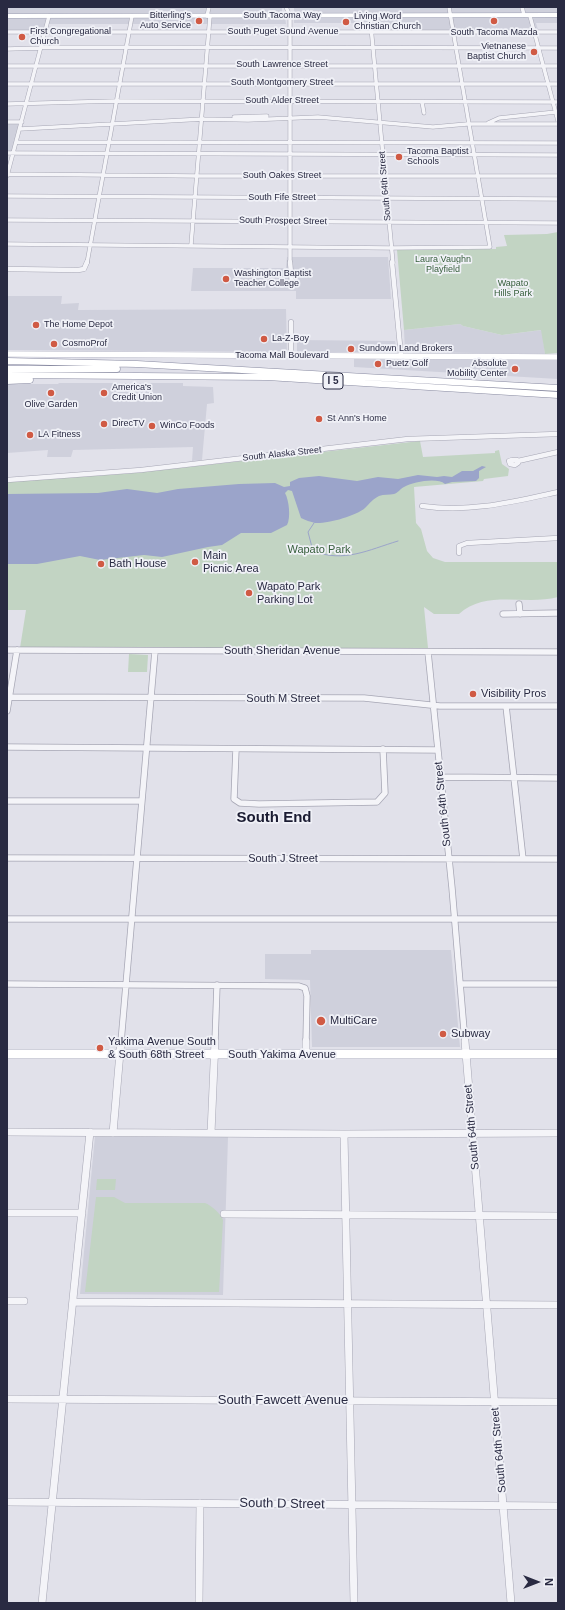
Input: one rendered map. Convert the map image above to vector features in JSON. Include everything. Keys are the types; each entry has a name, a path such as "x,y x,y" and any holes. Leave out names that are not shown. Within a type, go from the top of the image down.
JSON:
{"highway":[{"path":"7,360 137,364 268,372"},
{"name":"I 5","path":"7,369 176,369 268,372 558,387"},
{"name":"I 5","path":"7,375 146,375 312,379 558,396"},
{"path":"7,381 146,375"}],"main road":[{"path":"277,16 283,13 285,7"},
{"name":"South Tacoma Way","path":"7,16 558,16"},
{"name":"Tacoma Mall Boulevard","path":"7,354 558,357"},
{"name":"South Yakima Avenue","path":"7,1054 558,1054"}],"street":[{"path":"191,245 206,65 209,7"},
{"path":"285,7 290,16"},
{"path":"292,7 292,13 290,16 289,176 292,284"},
{"path":"7,244 391,248 490,247 491,244 449,7"},
{"path":"522,7 524,15"},
{"path":"7,175 49,16"},
{"path":"7,269 84,269 86,267 115,101 132,16"},
{"name":"South 64th Street","path":"370,16 401,356"},
{"path":"530,16 558,120"},
{"name":"South Puget Sound Avenue","path":"7,32 558,32"},
{"path":"7,48 558,48"},
{"name":"South Lawrence Street","path":"7,66 558,66"},
{"name":"South Montgomery Street","path":"7,84 558,84"},
{"name":"South Alder Street","path":"7,104 115,101 558,102"},
{"path":"422,102 424,113"},
{"path":"488,124 490,121 499,118 556,112"},
{"path":"20,129 112,123 248,120 290,117 329,117 428,127 469,124 558,124"},
{"path":"7,122 22,122"},
{"path":"16,142 381,144 558,143"},
{"path":"7,153 558,155"},
{"name":"South Oakes Street","path":"7,175 558,176"},
{"name":"South Fife Street","path":"7,196 558,199"},
{"name":"South Prospect Street","path":"7,220 558,223"},
{"path":"291,322 291,356"},
{"name":"South Alaska Street","path":"7,480 142,470 408,439 558,434"},
{"path":"518,461 558,452"},
{"path":"422,506 443,510 464,510 558,492"},
{"path":"458,554 459,546 470,543 558,538"},
{"path":"518,604 520,614"},
{"path":"503,614 558,613"},
{"name":"South Sheridan Avenue","path":"7,650 558,652"},
{"path":"7,712 8,697 17,650"},
{"path":"113,1133 155,651"},
{"name":"South 64th Street","path":"428,652 460,984 511,1603"},
{"name":"South M Street","path":"8,697 364,698 433,705 558,706"},
{"path":"506,706 523,859"},
{"path":"7,747 438,750"},
{"path":"236,749 233,793 234,799 240,803 259,804 368,803 381,800 384,797 385,789 383,750"},
{"path":"441,777 558,778"},
{"path":"7,801 142,801"},
{"name":"South J Street","path":"7,858 558,859"},
{"path":"7,919 558,919"},
{"path":"7,984 294,985 304,988 307,1002 306,1054"},
{"path":"460,984 558,984"},
{"path":"211,1133 217,985"},
{"path":"7,1132 344,1134 558,1133"},
{"path":"42,1603 90,1132"},
{"path":"344,1134 351,1401 354,1603"},
{"path":"7,1213 82,1213"},
{"path":"224,1214 558,1216"},
{"path":"7,1301 24,1301"},
{"path":"73,1302 558,1305"},
{"name":"South Fawcett Avenue","path":"7,1399 558,1402"},
{"name":"South D Street","path":"7,1502 558,1506"},
{"path":"199,1603 200,1503"}],"shaded area":[{"path":"7,7 282,7 282,13 7,14"},
{"path":"294,7 558,7 558,13 294,13"},
{"path":"285,17 286,24 46,24 44,31 7,31 7,18"},
{"path":"294,17 558,17 558,23 536,23 538,30 374,30 373,23 294,23"},
{"path":"7,122 22,122 13,153 7,153"},
{"path":"287,257 388,257 391,299 296,299 296,291 191,291 193,268 286,268"},
{"path":"7,296 62,296 61,304 79,303 78,310 286,309 287,352 7,350"},
{"path":"460,324 502,335 542,330 545,354 405,352 404,330"},
{"path":"297,340 395,341 397,352 297,352"},
{"path":"354,359 558,360 558,379 354,367"},
{"path":"183,383 183,386 213,387 214,403 207,404 202,460 192,461 193,447 73,450 71,457 47,457 48,450 7,453 7,384"},
{"path":"311,950 451,950 460,1047 312,1047 310,980 265,979 265,954 311,954"},
{"path":"95,1136 228,1137 223,1295 80,1294"}],"green space":[{"name":"Wapato Hills Park","path":"558,232 558,353 545,354 541,330 502,335 460,324 404,330 397,250 496,249 496,247 507,246 504,235 547,234"},
{"name":"Wapato Park","path":"420,441 423,457 495,453 495,451 499,450 502,464 509,469 508,476 484,479 483,481 414,487 416,523 421,529 427,551 433,558 445,562 558,562 558,597 533,600 494,600 481,602 470,606 459,614 434,614 424,607 428,648 20,648 26,610 7,610 7,482 135,473"},
{"path":"129,654 148,655 147,672 128,672"},
{"path":"97,1179 116,1179 115,1190 96,1190"},
{"path":"96,1197 114,1197 125,1203 205,1203 213,1208 223,1220 219,1292 85,1292"}],"water":[{"path":"482,466 486,467 479,471 479,478 476,481 452,482 445,484 436,481 413,483 395,493 379,496 355,514 341,519 320,523 315,523 301,518 292,491 288,490 285,493 288,500 289,509 287,525 271,533 241,533 222,545 162,557 144,555 100,560 80,556 37,564 7,564 7,494 98,493 127,489 157,493 178,489 239,484 275,483 284,487 290,486 290,482 299,478 319,476 357,481 378,477 398,479 418,475 452,477 462,471 473,471"}],"waterway":[{"path":"314,523 308,532 313,551 324,554 335,556 356,554 398,541"}],"place":[{"name":"Bitterling's Auto Service","path":"199,21"},
{"name":"South Tacoma Mazda","path":"494,21"},
{"name":"Living Word Christian Church","path":"346,22"},
{"name":"First Congregational Church","path":"22,37"},
{"name":"Vietnanese Baptist Church","path":"534,52"},
{"name":"Tacoma Baptist Schools","path":"399,157"},
{"name":"Washington Baptist Teacher College","path":"226,279"},
{"name":"The Home Depot","path":"36,325"},
{"name":"La-Z-Boy","path":"264,339"},
{"name":"CosmoProf","path":"54,344"},
{"name":"Sundown Land Brokers","path":"351,349"},
{"name":"Puetz Golf","path":"378,364"},
{"name":"Absolute Mobility Center","path":"515,369"},
{"name":"Olive Garden","path":"51,393"},
{"name":"America's Credit Union","path":"104,393"},
{"name":"St Ann's Home","path":"319,419"},
{"name":"DirecTV","path":"104,424"},
{"name":"WinCo Foods","path":"152,426"},
{"name":"LA Fitness","path":"30,435"},
{"name":"Main Picnic Area","path":"195,562"},
{"name":"Bath House","path":"101,564"},
{"name":"Wapato Park Parking Lot","path":"249,593"},
{"name":"Visibility Pros","path":"473,694"},
{"name":"MultiCare","path":"321,1021"},
{"name":"Subway","path":"443,1034"},
{"name":"Yakima Avenue South & South 68th Street","path":"100,1048"}],"district":[{"name":"South End","path":"274,818"}],"park label":[{"name":"Laura Vaughn Playfield","path":"443,266"}]}
